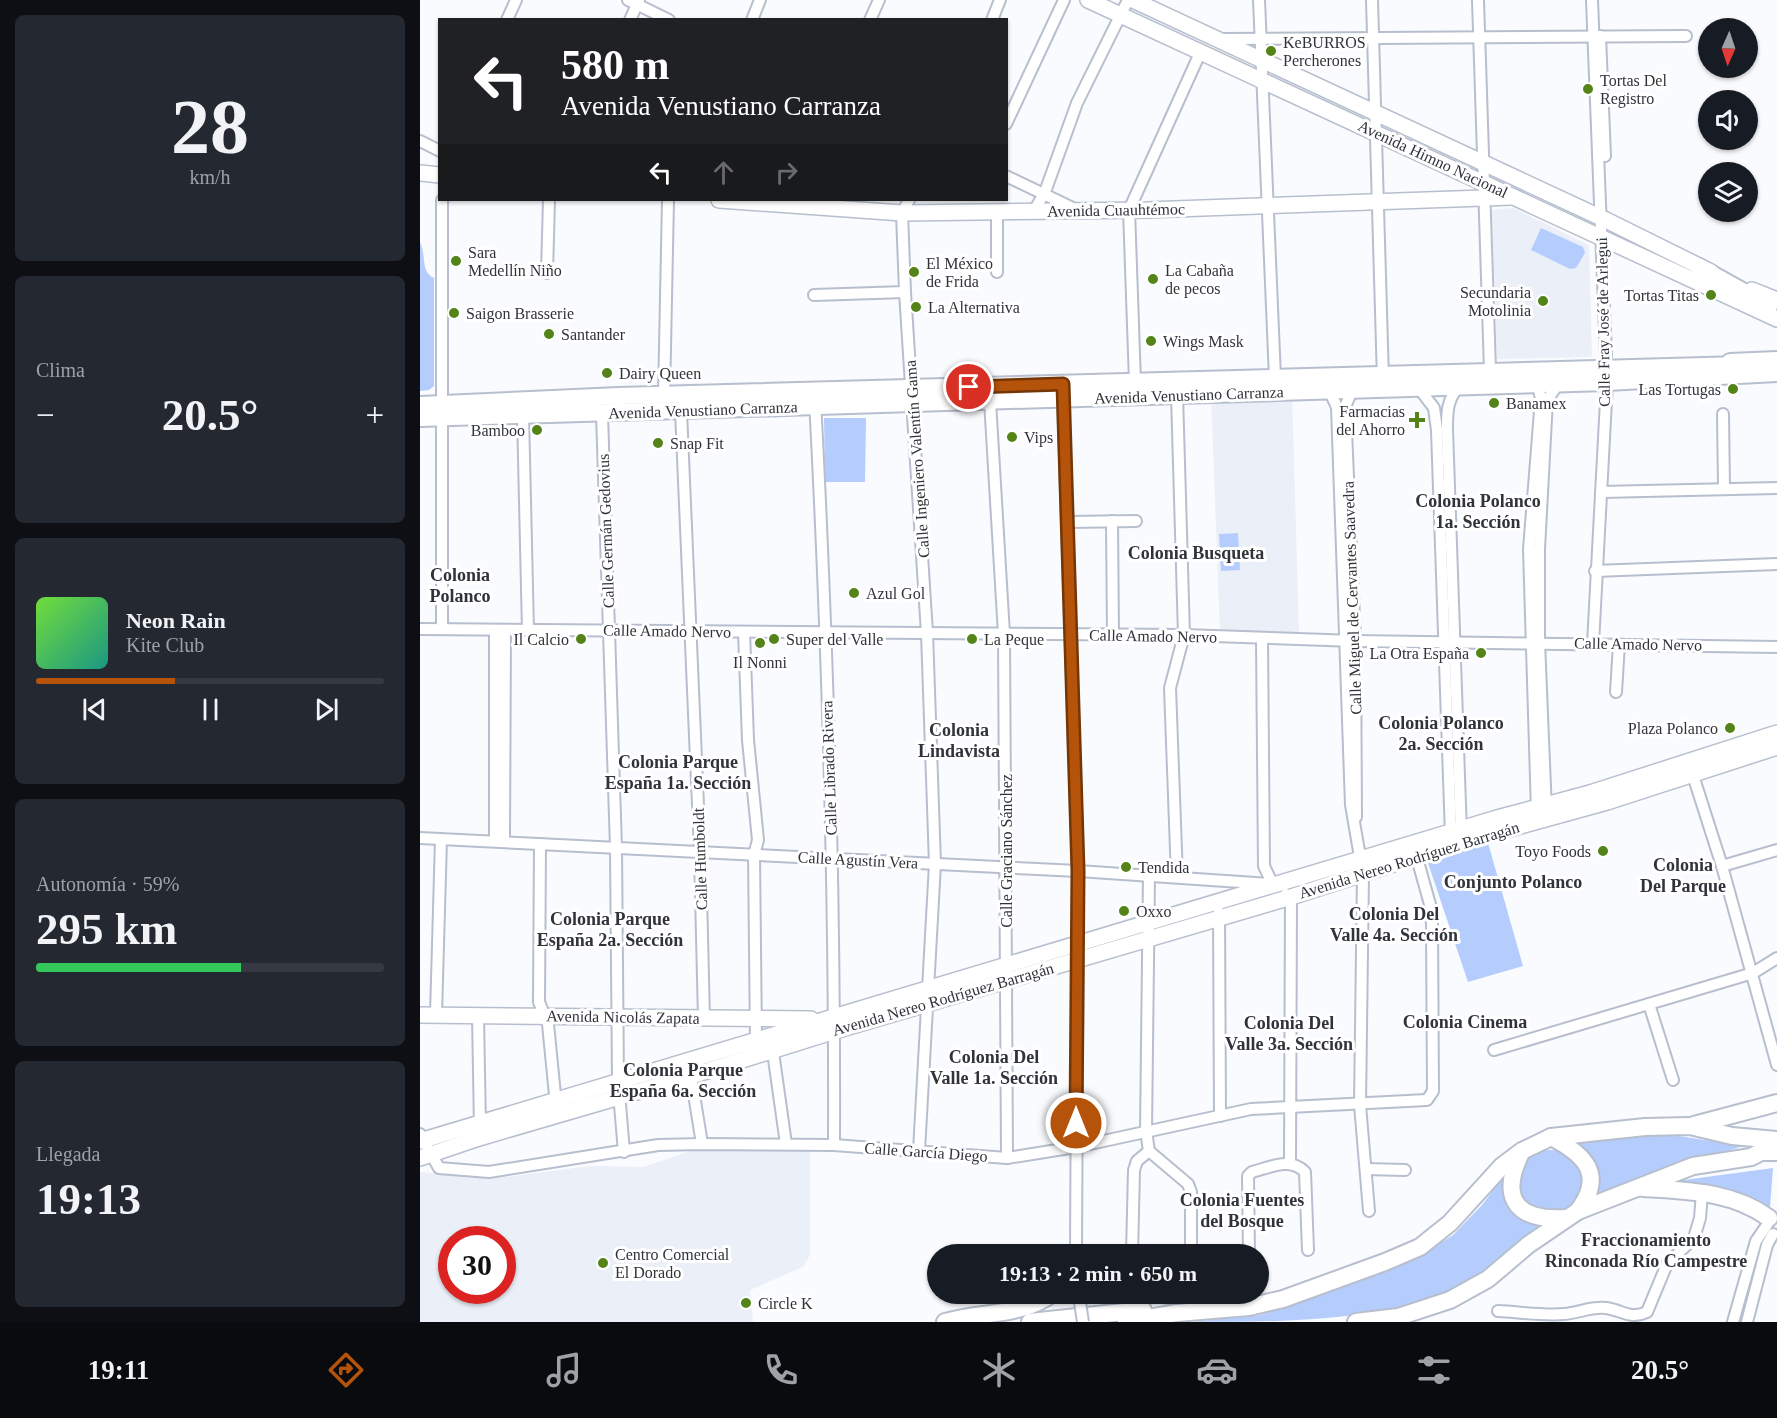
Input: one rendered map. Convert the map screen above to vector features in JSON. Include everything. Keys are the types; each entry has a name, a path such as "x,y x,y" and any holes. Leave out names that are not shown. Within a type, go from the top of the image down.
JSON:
{"main road":[{"path":"1699,267 1774,308"},
{"path":"1707,371 1777,360"},
{"name":"Avenida Venustiano Carranza","path":"913,395 990,400 1135,382 1275,378 1353,382 1490,370 1607,375 1777,366"},
{"name":"Avenida Venustiano Carranza","path":"1707,371 1777,373"},
{"path":"1707,371 1777,380"},
{"name":"Avenida Venustiano Carranza","path":"1383,381 1418,387 1459,386 1559,383 1607,375"},
{"name":"Avenida Venustiano Carranza","path":"420,405 443,411 523,415 602,414 681,411 815,399 913,395 1063,391 1177,395 1329,390 1353,382"},
{"name":"Avenida Venustiano Carranza","path":"420,418 443,411 664,396 815,399"},
{"path":"1126,1322 1177,1313 1249,1307 1283,1299 1420,1246 1450,1223 1502,1166 1522,1151 1551,1137 1645,1127 1690,1126 1777,1103"},
{"path":"1690,1126 1732,1136 1777,1140"},
{"path":"1707,1130 1777,1130"},
{"path":"1356,1322 1398,1317 1450,1300 1488,1279 1528,1245 1572,1214 1589,1196 1591,1182 1588,1164 1583,1157 1551,1137"},
{"path":"1522,1151 1510,1176 1515,1201 1523,1210 1545,1219 1572,1214 1693,1166 1751,1157 1777,1160"},
{"path":"1751,1157 1761,1152 1777,1152"},
{"path":"1636,1188 1702,1193 1752,1206 1773,1225"},
{"path":"1269,1299 1283,1299"},
{"path":"945,1322 965,1316 1026,1309 1034,1304"},
{"path":"1030,1322 1147,1310 1177,1313"}],"street":[{"path":"508,18 516,0"},
{"path":"753,18 760,0"},
{"path":"871,18 879,0"},
{"path":"993,18 1000,0"},
{"path":"1008,120 1064,0"},
{"name":"Avenida Himno Nacional","path":"1088,0 1261,78 1512,197 1604,238 1774,308"},
{"path":"1034,211 1044,192 1077,103 1128,0"},
{"name":"Avenida Himno Nacional","path":"1134,0 1604,219 1699,267"},
{"path":"1259,0 1275,378"},
{"path":"1372,0 1377,203 1382,282 1383,381"},
{"path":"1478,0 1490,370"},
{"name":"Calle Fray José de Arlegui","path":"1592,0 1597,38"},
{"name":"Calle Fray José de Arlegui","path":"1593,644 1607,375 1597,38 1599,0"},
{"path":"631,18 635,2 665,18"},
{"path":"1216,39 1686,36"},
{"path":"1135,382 1129,210 1201,51"},
{"path":"420,141 438,150"},
{"path":"420,173 438,175"},
{"path":"1008,177 1078,210"},
{"name":"Avenida Cuauhtémoc","path":"752,201 906,206 997,212 1485,200 1512,197"},
{"path":"442,201 442,629"},
{"path":"547,273 549,201"},
{"path":"664,396 668,201"},
{"name":"Calle Ingeniero Valentín Gama","path":"906,206 904,292 913,395 927,633 935,864 919,1151"},
{"path":"997,212 997,272"},
{"path":"814,295 904,292"},
{"name":"Calle Miguel de Cervantes Saavedra","path":"1346,540 1345,407 1353,382"},
{"path":"1542,812 1535,642 1535,538 1547,400 1551,391 1559,383"},
{"path":"1533,384 1539,390 1540,399 1539,479"},
{"path":"1455,838 1444,488 1447,408 1451,395 1459,386"},
{"path":"1418,387 1434,408 1444,488"},
{"name":"Calle Miguel de Cervantes Saavedra","path":"1329,390 1337,407 1348,579 1353,723 1351,805 1362,867 1360,1105 1369,1210"},
{"path":"1063,391 1069,522 1078,871 1077,1244"},
{"path":"1177,395 1184,635 1170,688 1177,877"},
{"name":"Calle Librado Rivera","path":"815,399 832,858 834,1145"},
{"name":"Calle Graciano Sánchez","path":"990,400 1004,633 1007,1158"},
{"name":"Calle Humboldt","path":"681,411 700,852 704,1019"},
{"name":"Calle Germán Gedovius","path":"602,414 616,848 618,1089 624,1152"},
{"path":"1724,414 1724,489"},
{"path":"523,415 528,631"},
{"path":"1601,492 1777,488"},
{"path":"1112,521 1113,634"},
{"path":"1069,522 1136,521"},
{"path":"1595,571 1777,564"},
{"name":"Calle Amado Nervo","path":"420,629 1113,634 1351,641 1777,647"},
{"path":"500,631 500,841"},
{"path":"744,632 748,740 758,840 754,855 758,1018 756,1040"},
{"path":"1262,639 1264,866 1273,885"},
{"path":"1616,692 1619,644"},
{"name":"Avenida Nereo Rodríguez Barragán","path":"1690,769 1777,734"},
{"name":"Avenida Nereo Rodríguez Barragán","path":"832,1022 927,1005 1291,897 1362,867 1455,838 1591,800 1690,769 1777,747"},
{"path":"1690,769 1722,866 1777,1065"},
{"name":"Calle Agustín Vera","path":"420,838 1149,875 1273,885 1291,897"},
{"name":"Avenida Nereo Rodríguez Barragán","path":"425,1157 480,1131 772,1043 927,989 1273,885 1417,858 1455,838"},
{"path":"436,1015 441,839"},
{"path":"540,844 539,1002 549,1031 557,1107"},
{"path":"1722,866 1777,850"},
{"name":"Calle García Diego","path":"425,1157 439,1168 489,1172 658,1145 834,1145 1007,1158 1076,1147 1251,1109 1427,1100 1433,1091 1432,925 1431,908 1417,858"},
{"path":"1149,875 1146,1131 1149,1152 1188,1184 1191,1192 1191,1244"},
{"path":"1290,1163 1291,897"},
{"path":"1217,902 1220,918 1220,1116"},
{"path":"1494,1050 1753,974 1777,958"},
{"path":"1648,1004 1673,1080"},
{"name":"Avenida Nicolás Zapata","path":"420,1015 758,1018 832,1022"},
{"path":"478,1015 480,1131"},
{"name":"Avenida Nereo Rodríguez Barragán","path":"690,1069 756,1040 772,1043"},
{"path":"772,1043 786,1144"},
{"path":"690,1069 702,1144"},
{"name":"Avenida Nereo Rodríguez Barragán","path":"421,1138 480,1131"},
{"path":"421,1138 425,1157"},
{"path":"1132,1244 1134,1170 1137,1161 1149,1152"},
{"path":"1249,1244 1248,1176 1252,1172 1290,1163 1298,1165 1305,1172 1308,1250"},
{"path":"1366,1169 1405,1170"},
{"path":"1498,1311 1554,1315 1575,1314 1590,1308 1609,1308 1623,1315 1640,1315 1647,1312 1668,1264 1694,1238 1700,1218 1702,1193"},
{"path":"1773,1225 1748,1319 1734,1317 1756,1241 1773,1225"},
{"path":"1080,1304 1083,1322"}],"shaded area":[{"name":"Secundaria Motolinia","path":"1513,208 1589,245 1592,357 1497,359 1492,210"},
{"path":"1541,228 1583,247 1585,253 1576,268 1570,269 1531,250"},
{"path":"420,242 425,268 434,278 434,386 429,390 420,391"},
{"path":"1292,392 1299,634 1220,633 1211,394"},
{"path":"824,418 866,418 865,482 825,482"},
{"path":"1238,533 1240,570 1221,571 1219,534"},
{"path":"1488,843 1523,966 1468,982 1427,860"},
{"path":"1623,1135 1679,1136 1743,1146 1595,1194 1592,1162 1584,1151 1570,1139"},
{"path":"693,1150 810,1152 810,1255 803,1267 750,1290 753,1322 420,1322 420,1172 490,1179 590,1166 644,1167"},
{"path":"1550,1150 1562,1152 1573,1159 1580,1170 1582,1182 1580,1194 1573,1205 1562,1212 1550,1214 1538,1212 1527,1205 1520,1194 1518,1182 1520,1170 1527,1159 1538,1152"},
{"path":"1773,1168 1770,1207 1669,1182"},
{"path":"1505,1174 1505,1202 1525,1220 1539,1227 1500,1263 1476,1281 1443,1295 1374,1312 1301,1320 1192,1322 1260,1315 1361,1281 1411,1261 1453,1235 1482,1205"}],"place":[{"name":"KeBURROS Percherones","path":"1271,51"},
{"name":"Tortas Del Registro","path":"1588,89"},
{"name":"Sara Medellín Niño","path":"456,261"},
{"name":"El México de Frida","path":"914,272"},
{"name":"La Cabaña de pecos","path":"1153,279"},
{"name":"Tortas Titas","path":"1711,295"},
{"name":"Secundaria Motolinia","path":"1543,301"},
{"name":"La Alternativa","path":"916,307"},
{"name":"Saigon Brasserie","path":"454,313"},
{"name":"Santander","path":"549,334"},
{"name":"Wings Mask","path":"1151,341"},
{"name":"Dairy Queen","path":"607,373"},
{"name":"Las Tortugas","path":"1733,389"},
{"name":"Banamex","path":"1494,403"},
{"name":"Farmacias del Ahorro","path":"1417,420"},
{"name":"Bamboo","path":"537,430"},
{"name":"Vips","path":"1012,437"},
{"name":"Snap Fit","path":"658,443"},
{"name":"Azul Gol","path":"854,593"},
{"name":"Il Calcio","path":"581,639"},
{"name":"Super del Valle","path":"774,639"},
{"name":"La Peque","path":"972,639"},
{"name":"Il Nonni","path":"760,643"},
{"name":"La Otra España","path":"1481,653"},
{"name":"Plaza Polanco","path":"1730,728"},
{"name":"Toyo Foods","path":"1603,851"},
{"name":"Tendida","path":"1126,867"},
{"name":"Oxxo","path":"1124,911"},
{"name":"Centro Comercial El Dorado","path":"603,1263"},
{"name":"Circle K","path":"746,1303"}],"district":[{"name":"Colonia Polanco 1a. Sección","path":"1478,511"},
{"name":"Colonia Busqueta","path":"1196,553"},
{"name":"Colonia Polanco","path":"460,585"},
{"name":"Colonia Polanco 2a. Sección","path":"1441,733"},
{"name":"Colonia Lindavista","path":"959,740"},
{"name":"Colonia Parque España 1a. Sección","path":"678,772"},
{"name":"Colonia Del Parque","path":"1683,875"},
{"name":"Conjunto Polanco","path":"1513,882"},
{"name":"Colonia Del Valle 4a. Sección","path":"1394,924"},
{"name":"Colonia Parque España 2a. Sección","path":"610,929"},
{"name":"Colonia Cinema","path":"1465,1022"},
{"name":"Colonia Del Valle 3a. Sección","path":"1289,1033"},
{"name":"Colonia Del Valle 1a. Sección","path":"994,1067"},
{"name":"Colonia Parque España 6a. Sección","path":"683,1080"},
{"name":"Colonia Fuentes del Bosque","path":"1242,1210"},
{"name":"Fraccionamiento Rinconada Río Campestre","path":"1646,1250"}],"route":[{"path":"969,387 1063,384 1078,871 1076,1123"}]}
